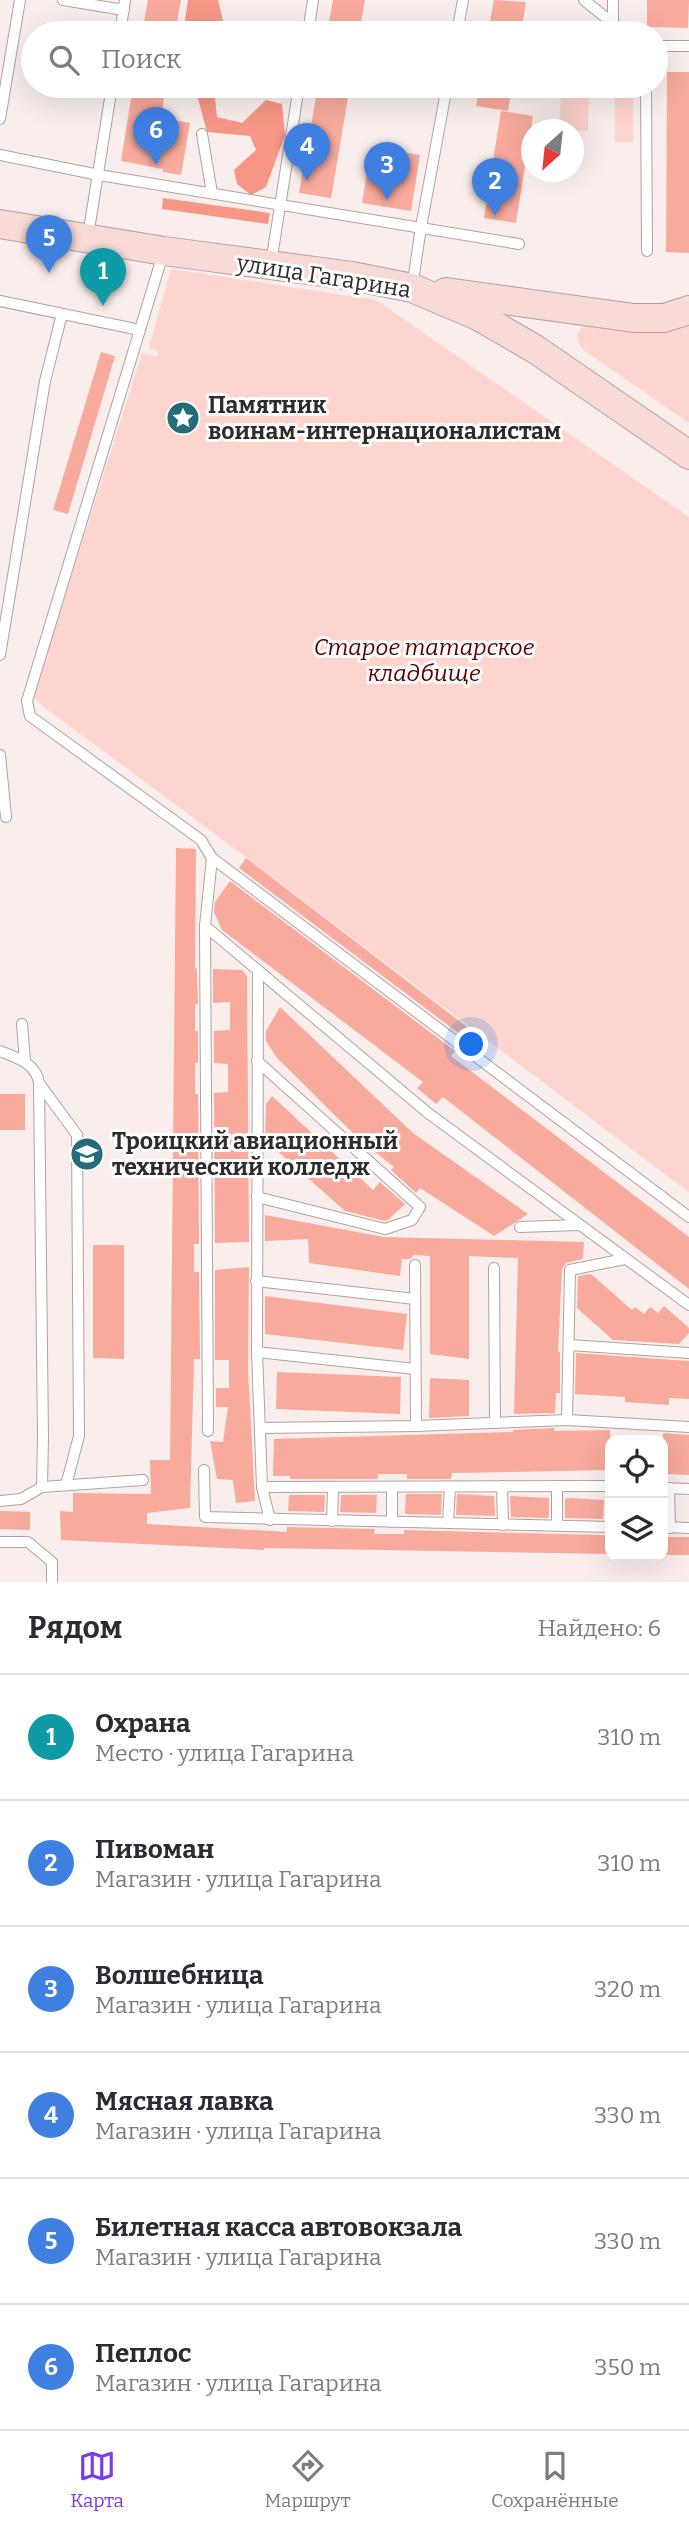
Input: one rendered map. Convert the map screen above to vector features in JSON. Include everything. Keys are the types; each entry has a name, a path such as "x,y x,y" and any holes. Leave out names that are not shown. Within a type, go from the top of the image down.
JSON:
{"main road":[{"name":"улица Гагарина","path":"0,224 164,251 352,276 412,288 478,316 536,349 689,455"},
{"path":"412,288 634,318 664,318 689,310"}],"lane":[{"path":"0,119 20,0"},
{"path":"63,0 124,5"},
{"path":"310,21 313,0"},
{"path":"459,21 463,0"},
{"path":"584,0 607,21"},
{"path":"612,21 613,0"},
{"path":"668,46 689,46"},
{"path":"88,239 110,98"},
{"path":"270,266 297,98"},
{"path":"412,288 445,98"},
{"path":"646,98 647,251"},
{"path":"202,134 212,193"},
{"path":"0,155 99,175 519,244"},
{"path":"164,251 27,701 30,716 201,840 212,858 689,1217"},
{"path":"0,301 140,330"},
{"path":"0,655 45,381 61,314"},
{"path":"0,755 6,817"},
{"path":"208,1431 205,926 212,858"},
{"path":"205,926 428,1113 689,1305"},
{"path":"258,970 257,1352 262,1487 270,1520"},
{"path":"22,1024 25,1061"},
{"path":"0,1051 25,1061 38,1073 39,1083 43,1438 41,1487"},
{"path":"257,1061 421,1207 412,1220 385,1229 257,1197"},
{"path":"39,1083 76,1135 79,1436 66,1485"},
{"path":"520,1227 579,1225"},
{"path":"568,1420 570,1270 625,1259"},
{"path":"415,1265 416,1426"},
{"path":"494,1268 495,1423"},
{"path":"256,1281 415,1299"},
{"path":"569,1345 689,1353"},
{"path":"257,1352 415,1369"},
{"path":"260,1428 568,1420 689,1427"},
{"path":"204,1470 205,1517 605,1527"},
{"path":"0,1501 20,1499 41,1487 143,1480"},
{"path":"502,1486 503,1525"},
{"path":"557,1486 557,1525"},
{"path":"262,1487 605,1486"},
{"path":"392,1487 392,1522"},
{"path":"448,1523 450,1487"},
{"path":"332,1521 333,1488"},
{"path":"668,1488 689,1489"},
{"path":"668,1527 689,1528"},
{"path":"0,1542 28,1542 52,1562 52,1582"}],"green space":[{"path":"561,98 589,98 588,131 584,131 584,119 560,119"},
{"path":"615,98 633,98 633,142 615,142"},
{"name":"Старое татарское кладбище","path":"171,269 376,300 689,517 689,1192 33,697 142,353 157,357 159,352 149,348"},
{"path":"585,323 671,330 689,325 689,423 585,351 580,346 577,334"}],"shaded area":[{"path":"188,0 218,0 223,21 185,21"},
{"path":"198,98 215,98 217,117 242,123 266,100 282,104 285,135 266,187 251,195 237,184 234,170 256,150 250,136 207,132"},
{"path":"163,198 270,213 268,224 162,209"}],"building":[{"path":"148,0 181,0 177,21 144,21"},
{"path":"333,0 365,0 361,21 329,21"},
{"path":"494,0 526,2 523,21 490,21"},
{"path":"647,0 689,0 688,28 668,28 668,21 647,21"},
{"path":"668,72 689,72 689,253 666,252"},
{"path":"131,98 164,98 161,118 190,123 181,175 121,161"},
{"path":"316,98 348,98 331,198 299,193"},
{"path":"478,98 510,98 508,111 476,106"},
{"path":"501,111 533,116 533,119 521,119 523,182 516,223 484,218"},
{"path":"371,147 420,155 411,211 362,203"},
{"path":"101,352 115,356 68,514 53,510"},
{"path":"176,848 196,849 195,968 198,1004 195,1004 195,1031 198,1031 198,1063 195,1063 195,1094 198,1094 199,1244 194,1244 194,1272 199,1272 200,1359 194,1359 190,1508 147,1513 147,1524 287,1532 287,1527 375,1529 374,1534 404,1534 404,1530 602,1535 605,1535 605,1554 264,1550 61,1540 60,1511 73,1512 73,1493 151,1494 150,1460 170,1460"},
{"path":"246,858 471,1030 465,1038 239,868"},
{"path":"230,881 455,1051 451,1056 689,1237 689,1289 443,1097 436,1104 417,1088 423,1082 222,930 214,912 215,902"},
{"path":"213,969 242,970 247,976 249,1242 215,1243 214,1093 228,1092 228,1064 214,1063 214,1031 230,1030 230,1002 213,1003"},
{"path":"280,1007 413,1133 528,1214 494,1236 420,1188 416,1193 391,1170 394,1167 361,1141 277,1058 266,1041 266,1031"},
{"path":"0,1094 25,1094 25,1130 0,1130"},
{"path":"272,1096 373,1190 380,1182 405,1204 385,1221 345,1211 265,1140 266,1104"},
{"path":"265,1215 384,1237 584,1242 583,1259 566,1263 562,1269 558,1352 560,1393 556,1393 555,1413 514,1414 518,1258 469,1256 469,1359 430,1354 430,1256 414,1255 410,1259 402,1259 400,1276 309,1263 308,1239 265,1241"},
{"path":"93,1245 124,1245 124,1359 93,1358"},
{"path":"249,1267 248,1370 255,1501 236,1503 233,1480 217,1479 210,1441 223,1442 228,1407 216,1407 216,1388 229,1388 229,1360 215,1360 215,1270"},
{"path":"591,1274 632,1310 635,1307 644,1314 650,1307 658,1313 664,1306 689,1328 689,1333 679,1344 613,1340 577,1308 578,1276"},
{"path":"265,1296 407,1314 403,1350 265,1334"},
{"path":"576,1353 689,1361 689,1399 669,1398 669,1405 625,1402 625,1397 575,1394"},
{"path":"277,1372 401,1377 400,1414 276,1409"},
{"path":"430,1378 469,1380 469,1416 429,1418"},
{"path":"513,1430 610,1430 610,1435 605,1435 605,1470 452,1473 451,1479 407,1479 407,1474 378,1474 378,1479 290,1479 290,1476 273,1476 274,1439"},
{"path":"663,1433 689,1435 689,1475 668,1474 668,1435"},
{"path":"406,1494 442,1494 441,1515 405,1514"},
{"path":"457,1494 494,1496 495,1516 456,1515"},
{"path":"289,1495 325,1495 324,1512 288,1511"},
{"path":"341,1495 377,1495 376,1513 340,1512"},
{"path":"510,1496 549,1498 549,1518 511,1517"},
{"path":"565,1499 604,1500 603,1519 565,1518"},
{"path":"0,1511 30,1512 30,1530 0,1529"},
{"path":"668,1537 689,1537 689,1555 668,1555"}],"place":[{"name":"Пеплос","path":"156,165"},
{"name":"Мясная лавка","path":"307,181"},
{"name":"Волшебница","path":"387,200"},
{"name":"Пивоман","path":"495,216"},
{"name":"Билетная касса автовокзала","path":"49,273"},
{"name":"Охрана","path":"103,306"},
{"name":"Памятник воинам-интернационалистам","path":"183,418"},
{"name":"Троицкий авиационный технический колледж","path":"87,1154"}]}
